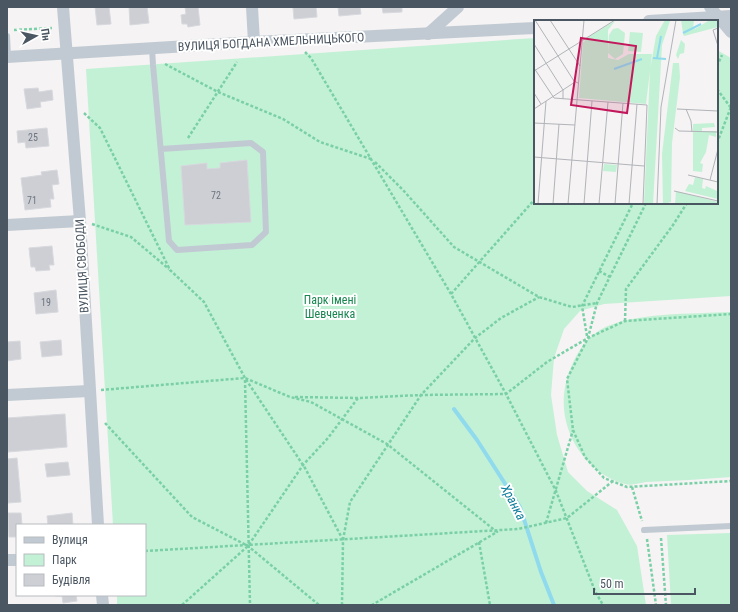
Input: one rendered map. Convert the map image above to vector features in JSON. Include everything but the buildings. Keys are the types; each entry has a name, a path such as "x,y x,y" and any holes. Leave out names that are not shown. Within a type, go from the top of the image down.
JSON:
{"street":[{"name":"ВУЛИЦЯ СВОБОДИ","path":"63,7 65,53 69,70 80,221 98,524"},
{"path":"428,34 458,7"},
{"path":"710,7 725,17 731,32"},
{"path":"251,8 254,42"},
{"path":"668,20 725,17"},
{"name":"ВУЛИЦЯ БОГДАНА ХМЕЛЬНИЦЬКОГО","path":"8,57 288,40 534,28"},
{"path":"7,225 80,221"},
{"path":"7,395 89,391"}],"lane":[{"path":"7,36 8,57"},
{"path":"152,48 168,241 177,250 252,245 266,232 263,152 251,143 182,146 161,149"},
{"path":"644,530 731,526"}],"path":[{"path":"7,31 64,27"},
{"path":"288,40 311,58 451,294 506,394 556,491 595,591 603,605"},
{"path":"718,64 722,55"},
{"path":"182,146 237,62"},
{"path":"165,64 218,92 282,119 320,142 371,159 404,190 454,247 539,297 572,308 598,303"},
{"path":"718,90 731,108 718,140"},
{"path":"71,101 100,128 170,270"},
{"path":"451,294 534,199"},
{"path":"588,338 582,306 633,204"},
{"path":"646,204 598,303 588,338 568,379 573,430 586,457 604,478 627,487 731,481"},
{"path":"625,321 626,289 673,225 686,204"},
{"path":"80,221 131,237 170,270 204,302 245,378 303,465 343,540"},
{"path":"599,272 610,277"},
{"path":"342,605 343,540 350,502 387,444 421,395 475,338 500,318 539,297"},
{"path":"290,397 358,398 421,395 506,394 547,362 588,338 625,321 731,314"},
{"path":"245,378 250,605"},
{"path":"89,391 245,378 290,397 311,402 387,444 497,532"},
{"path":"182,605 248,546 303,465 342,420 358,398"},
{"path":"90,408 192,517 248,546 319,605"},
{"path":"546,523 573,430"},
{"path":"146,551 497,532 518,529 567,518 613,481"},
{"path":"632,487 649,545 656,605"},
{"path":"660,529 666,605"},
{"path":"372,605 497,532"},
{"path":"479,542 490,605"}],"green space":[{"name":"Парк імені Шевченка","path":"534,38 534,204 718,204 718,51 731,58 731,296 604,304 580,311 564,329 554,358 551,395 557,435 568,472 587,491 617,510 637,546 646,605 117,605 117,596 146,596 146,524 113,524 86,69"},
{"path":"731,312 731,477 646,482 627,485 609,478 596,469 584,457 575,443 568,428 564,412 564,395 567,379 575,358 583,345 600,330 613,324 628,320 663,315"},
{"path":"731,533 731,605 671,605 667,535"}],"waterway":[{"name":"Хранка","path":"454,409 477,440 520,507 541,572 554,605"}]}
